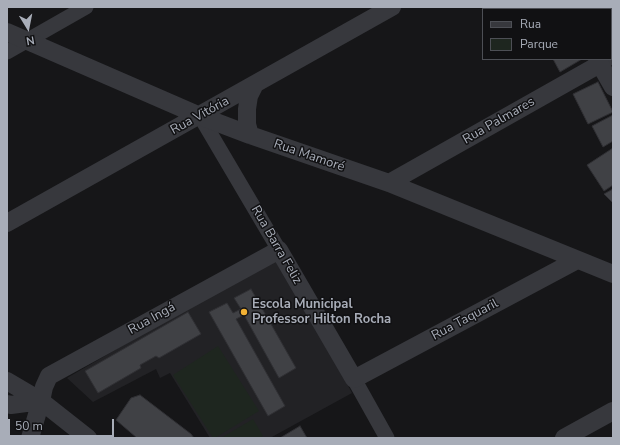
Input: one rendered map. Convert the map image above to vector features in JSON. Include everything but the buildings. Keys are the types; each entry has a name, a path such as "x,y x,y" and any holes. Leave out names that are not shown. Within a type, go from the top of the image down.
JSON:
{"street":[{"path":"7,52 86,7"},
{"name":"Rua Vitória","path":"7,223 254,86 392,7"},
{"name":"Rua Mamoré","path":"7,32 200,116 250,136 389,183 613,274"},
{"name":"Rua Palmares","path":"389,183 604,60"},
{"path":"606,60 613,87"},
{"path":"250,136 247,124 247,109 249,96 254,86"},
{"name":"Rua Barra Feliz","path":"200,116 387,438"},
{"name":"Rua Ingá","path":"30,438 44,386 49,376 279,250"},
{"name":"Rua Taquaril","path":"354,380 577,260"},
{"path":"7,381 41,401 88,438"},
{"path":"7,404 11,405 41,401"},
{"path":"564,438 613,411"}],"shaded area":[{"name":"Escola Municipal Professor Hilton Rocha","path":"278,255 352,393 270,438 210,438 170,373 160,378 156,369 93,402 67,378"}],"green space":[{"path":"218,346 259,411 213,438 173,375"},
{"path":"253,419 263,436 260,438 221,438"}],"place":[{"name":"Escola Municipal Professor Hilton Rocha","path":"244,312"}]}
